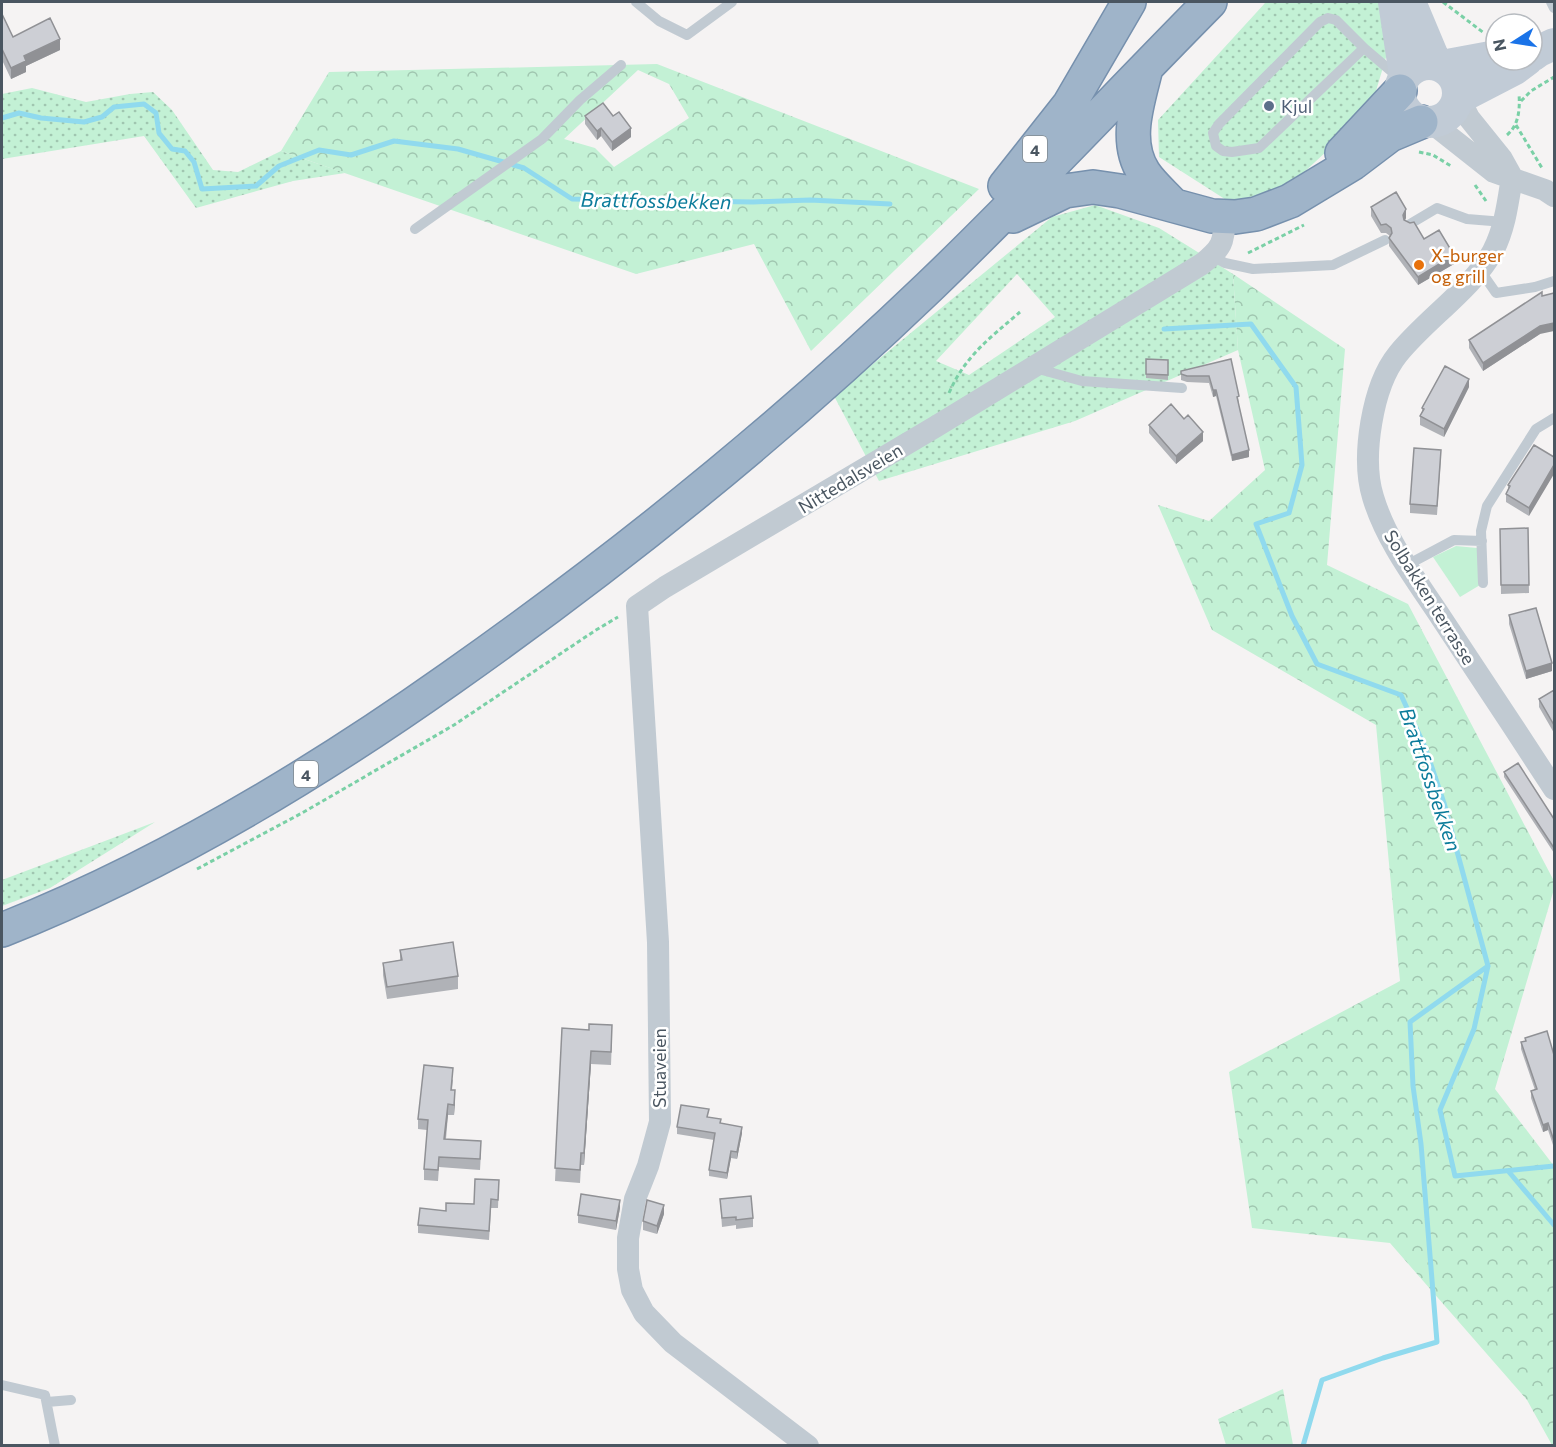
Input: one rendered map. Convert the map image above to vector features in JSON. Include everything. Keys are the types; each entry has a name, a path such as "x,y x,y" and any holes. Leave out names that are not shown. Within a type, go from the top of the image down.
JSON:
{"highway":[{"name":"4","path":"928,288 1069,105 1129,2"},
{"name":"4","path":"2,930 91,891 190,841 288,786 426,696 547,609 672,512 798,407 928,288 990,228 1210,2"},
{"path":"1147,66 1134,119 1134,148 1144,172 1173,205"},
{"name":"4","path":"1326,177 1343,150 1402,83"},
{"name":"4","path":"990,228 1045,199 1065,191 1081,188 1106,188 1201,214 1225,217 1245,216 1274,209 1300,195 1326,177 1353,163 1390,135 1422,132"}],"main road":[{"path":"1394,2 1402,83 1401,101 1422,132 1454,110 1458,98 1457,83 1454,76 1439,65 1410,2"},
{"path":"1402,83 1415,67 1422,64 1439,65 1484,50"},
{"path":"1458,98 1509,72"}],"street":[{"path":"1458,98 1469,118 1502,159 1512,177"},
{"path":"1422,132 1494,172 1554,195"},
{"name":"Solbakken terrasse","path":"1512,177 1497,222 1493,251 1480,270 1396,356 1382,381 1372,420 1369,476 1373,497 1384,525 1407,565 1554,789"},
{"name":"Nittedalsveien","path":"637,606 1190,272 1218,260 1224,235 1225,217"},
{"name":"Stuaveien","path":"637,606 658,942 660,1122 648,1166 635,1199 628,1238 628,1269 632,1290 644,1312 673,1343 808,1446"}],"lane":[{"path":"636,2 660,21 687,35 732,2"},
{"path":"1551,2 1554,8"},
{"path":"1364,48 1259,148 1232,152 1223,151 1216,146 1213,133 1219,124 1320,22 1328,18 1336,20 1402,83"},
{"path":"415,229 542,139 580,100 621,65"},
{"path":"1410,224 1437,208 1467,219 1497,222"},
{"path":"1218,260 1253,269 1333,265 1385,240"},
{"path":"1480,270 1496,293 1535,287 1554,281"},
{"path":"1034,368 1082,381 1182,388"},
{"path":"1483,583 1481,531 1487,506 1536,429 1554,417"},
{"path":"1407,565 1454,540 1482,541"},
{"path":"2,1385 45,1395 55,1446"},
{"path":"47,1402 71,1400"}],"path":[{"path":"1443,2 1484,40"},
{"path":"1520,103 1532,91 1536,72"},
{"path":"1501,139 1516,125 1520,103 1518,91"},
{"path":"1516,125 1549,179 1554,195"},
{"path":"1422,132 1433,155 1459,171"},
{"path":"1470,180 1486,200 1497,222"},
{"path":"1218,260 1309,222"},
{"path":"935,427 957,374 969,358 1020,312"},
{"path":"454,725 596,630 637,606"}],"green space":[{"name":"Kjul","path":"1266,2 1382,2 1387,54 1370,111 1287,188 1231,203 1159,157 1158,120"},
{"path":"657,64 979,189 811,351 754,244 636,274 281,151 329,72","holes":["638,70 669,84 689,118 614,167 595,148 564,139"]},
{"path":"32,88 86,102 153,92 172,110 213,170 238,172 281,151 345,173 293,181 196,208 144,136 2,159 2,94"},
{"path":"1095,205 1159,228 1233,274 1238,350 1075,421 879,481 834,396 1052,217","holes":["1017,274 1055,317 969,375 936,361"]},
{"path":"1233,274 1345,349 1327,565 1408,604 1554,881 1554,889 1495,1089 1554,1166 1554,1445 1527,1400 1390,1243 1252,1228 1229,1072 1400,981 1376,725 1212,630 1158,505 1209,521 1265,470 1238,350"},
{"path":"1456,546 1477,548 1480,585 1460,597 1433,557"},
{"path":"155,822 50,888 2,906 2,880"},
{"path":"1283,1389 1293,1445 1226,1445 1218,1419"}],"building":[{"path":"2,14 13,37 50,18 60,39 24,56 26,61 11,68 2,49"},
{"path":"603,103 613,116 619,112 631,128 612,142 601,128 597,131 585,116"},
{"path":"1396,192 1406,209 1403,215 1404,220 1414,222 1424,239 1439,230 1454,255 1418,277 1389,238 1392,233 1391,228 1386,224 1381,225 1371,207"},
{"path":"1542,292 1542,296 1554,293 1554,323 1540,326 1483,363 1469,340"},
{"path":"1146,359 1168,360 1168,375 1146,374"},
{"path":"1231,359 1249,450 1232,455 1216,390 1213,390 1209,376 1181,374 1181,371"},
{"path":"1445,366 1469,379 1444,429 1420,416"},
{"path":"1171,404 1184,419 1188,415 1203,432 1176,456 1149,425"},
{"path":"1534,445 1554,457 1554,465 1529,508 1506,494 1510,486 1508,485"},
{"path":"1414,448 1441,450 1437,506 1410,504"},
{"path":"1528,528 1529,585 1501,585 1500,529"},
{"path":"1536,608 1552,663 1526,671 1509,615"},
{"path":"1554,690 1554,725 1539,699"},
{"path":"1518,763 1554,819 1554,848 1504,772"},
{"path":"453,942 458,976 387,987 383,963 402,960 400,950"},
{"path":"589,1024 612,1025 611,1052 591,1051 584,1153 581,1153 580,1170 555,1168 562,1028 589,1030"},
{"path":"1547,1031 1554,1055 1554,1141 1548,1123 1543,1125 1531,1091 1537,1089 1521,1042 1526,1041 1525,1038"},
{"path":"424,1065 453,1068 451,1090 455,1090 454,1105 448,1104 444,1139 481,1141 480,1159 439,1157 438,1170 424,1169 428,1120 418,1119"},
{"path":"681,1105 709,1109 707,1117 721,1119 720,1123 742,1127 737,1152 731,1151 727,1173 709,1170 715,1133 677,1127"},
{"path":"475,1179 499,1180 498,1200 491,1199 489,1231 418,1225 420,1208 446,1211 446,1203 474,1204"},
{"path":"581,1194 620,1200 616,1221 578,1215"},
{"path":"751,1196 753,1218 736,1220 736,1217 722,1218 720,1199"},
{"path":"647,1200 664,1205 657,1226 643,1221"}],"waterway":[{"name":"Brattfossbekken","path":"2,118 19,113 41,118 84,122 102,117 114,107 144,104 156,113 159,133 172,149 185,151 194,162 202,189 256,186 279,166 319,150 351,155 394,141 458,149 524,168 572,199 753,202 810,200 890,204"},
{"name":"Brattfossbekken","path":"1164,329 1251,324 1296,387 1302,465 1289,513 1256,524 1292,616 1317,664 1401,695 1425,747 1444,803 1488,966 1474,1029 1440,1110 1455,1176 1554,1166"},
{"path":"1303,1446 1322,1380 1437,1342 1421,1144 1413,1086 1410,1022 1488,966"},
{"path":"1509,1172 1554,1225"}],"place":[{"name":"Kjul","path":"1269,106"},
{"name":"X-burger og grill","path":"1419,265"}]}
